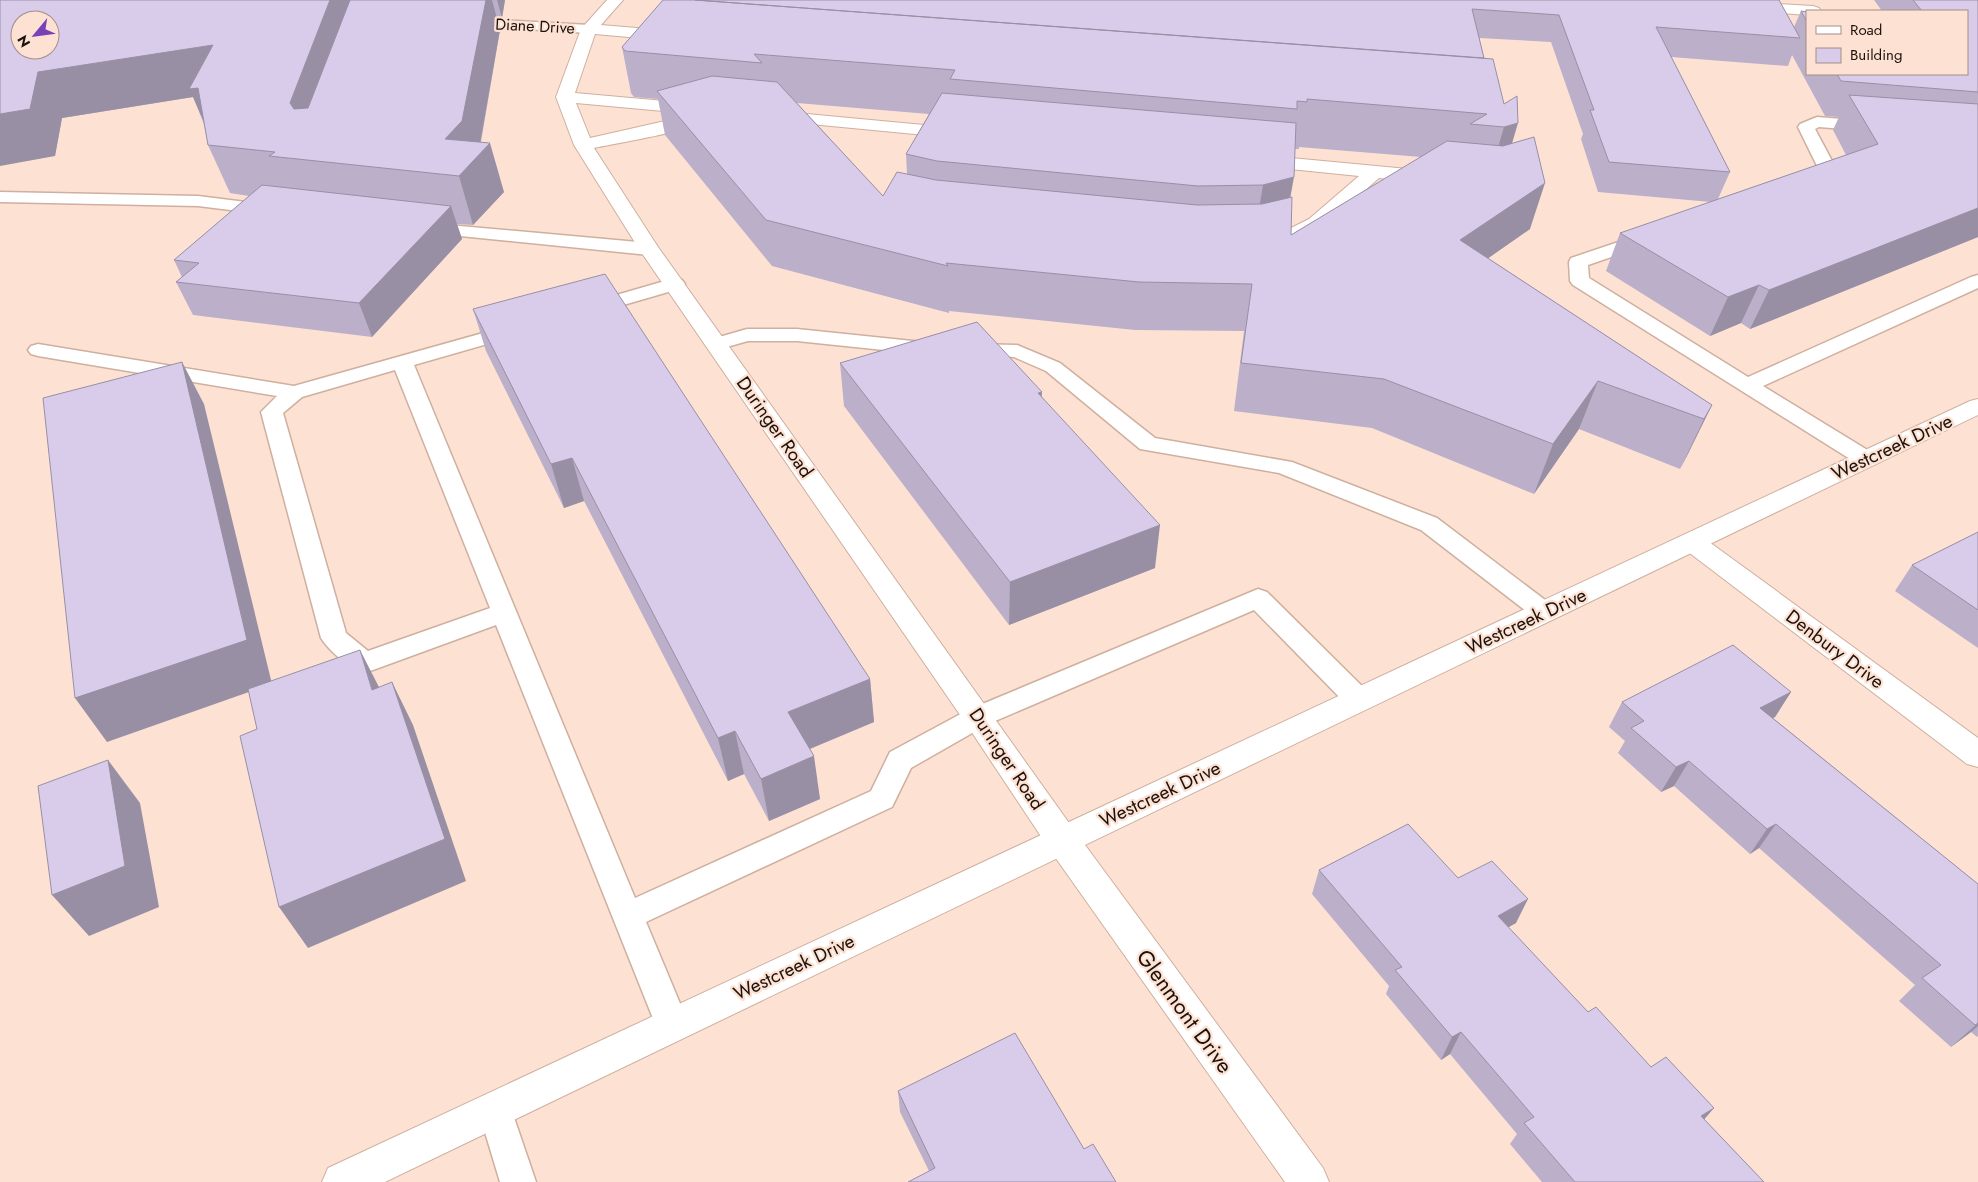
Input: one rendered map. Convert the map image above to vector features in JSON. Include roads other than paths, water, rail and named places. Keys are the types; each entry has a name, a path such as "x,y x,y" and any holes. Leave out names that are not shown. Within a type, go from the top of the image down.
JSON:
{"street":[{"path":"583,145 678,125 714,112 566,96 589,30 615,0"},
{"path":"1732,6 1803,7"},
{"path":"589,30 689,37"},
{"name":"Duringer Road","path":"566,96 583,145 649,248 1062,840"},
{"path":"762,115 978,135"},
{"path":"809,119 828,141"},
{"path":"1246,160 1442,178"},
{"path":"1237,242 1255,242 1290,234 1316,223 1375,172"},
{"name":"Westcreek Drive","path":"342,1182 1978,406"},
{"name":"Denbury Drive","path":"1692,542 1978,755"},
{"name":"Glenmont Drive","path":"1062,840 1309,1182"}],"lane":[{"name":"Diane Drive","path":"452,21 589,30"},
{"path":"1793,187 1830,174 1806,127 1817,122 1883,128"},
{"path":"0,197 198,201 286,212"},
{"path":"412,227 649,248"},
{"path":"1662,232 1578,262 1580,281 1866,459"},
{"path":"1747,385 1978,281"},
{"path":"571,314 674,284"},
{"path":"38,350 294,392 534,324"},
{"path":"716,344 747,335 797,335 924,348 1017,351 1053,367 1148,444 1284,466 1429,524 1544,612"},
{"path":"402,362 672,1026"},
{"path":"294,392 272,412 334,638 364,663 503,613"},
{"path":"627,916 882,799 900,760 978,717 1258,598 1360,700"},
{"path":"495,1109 518,1182"}]}
